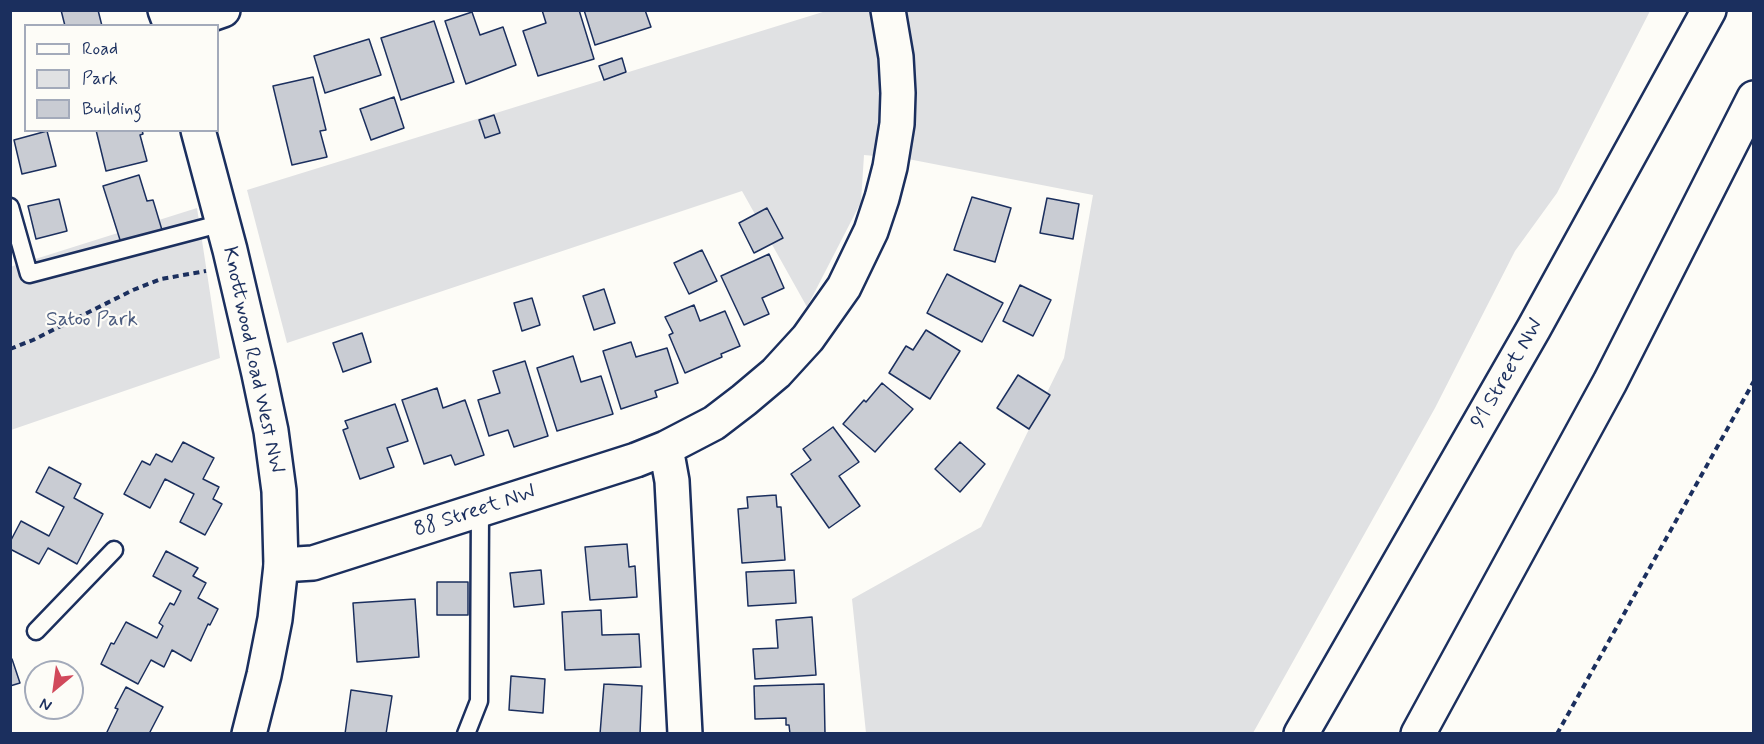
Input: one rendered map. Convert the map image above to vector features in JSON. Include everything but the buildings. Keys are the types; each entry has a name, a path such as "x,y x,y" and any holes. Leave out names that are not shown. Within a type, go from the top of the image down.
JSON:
{"street":[{"path":"183,24 223,10"},
{"name":"88 Street NW","path":"281,565 313,563 636,460 666,448 714,423 776,373 808,338 844,287 871,231 882,198 895,135 898,93 896,57 888,10"},
{"name":"91 Street NW","path":"1301,734 1534,328 1709,10"},
{"path":"1418,734 1610,382 1754,98"},
{"name":"Knottwood Road West NW","path":"199,132 223,222 271,431 279,491 281,565 275,619 249,734"},
{"path":"666,448 672,482 685,734"}],"lane":[{"path":"10,207 29,274 223,222"},
{"path":"466,734 479,701 480,511"},
{"path":"36,632 114,550"}],"path":[{"path":"10,349 33,340 133,290 161,279 207,271"},
{"path":"1557,734 1754,381"}],"green space":[{"path":"826,11 1650,11 1557,193 1515,251 1435,408 1253,733 866,733 852,599 981,527 1064,358 1093,195 908,159 864,155 861,202 807,307 742,191 287,343 247,190"},
{"name":"Satoo Park","path":"197,208 220,358 11,430 10,267"}]}
